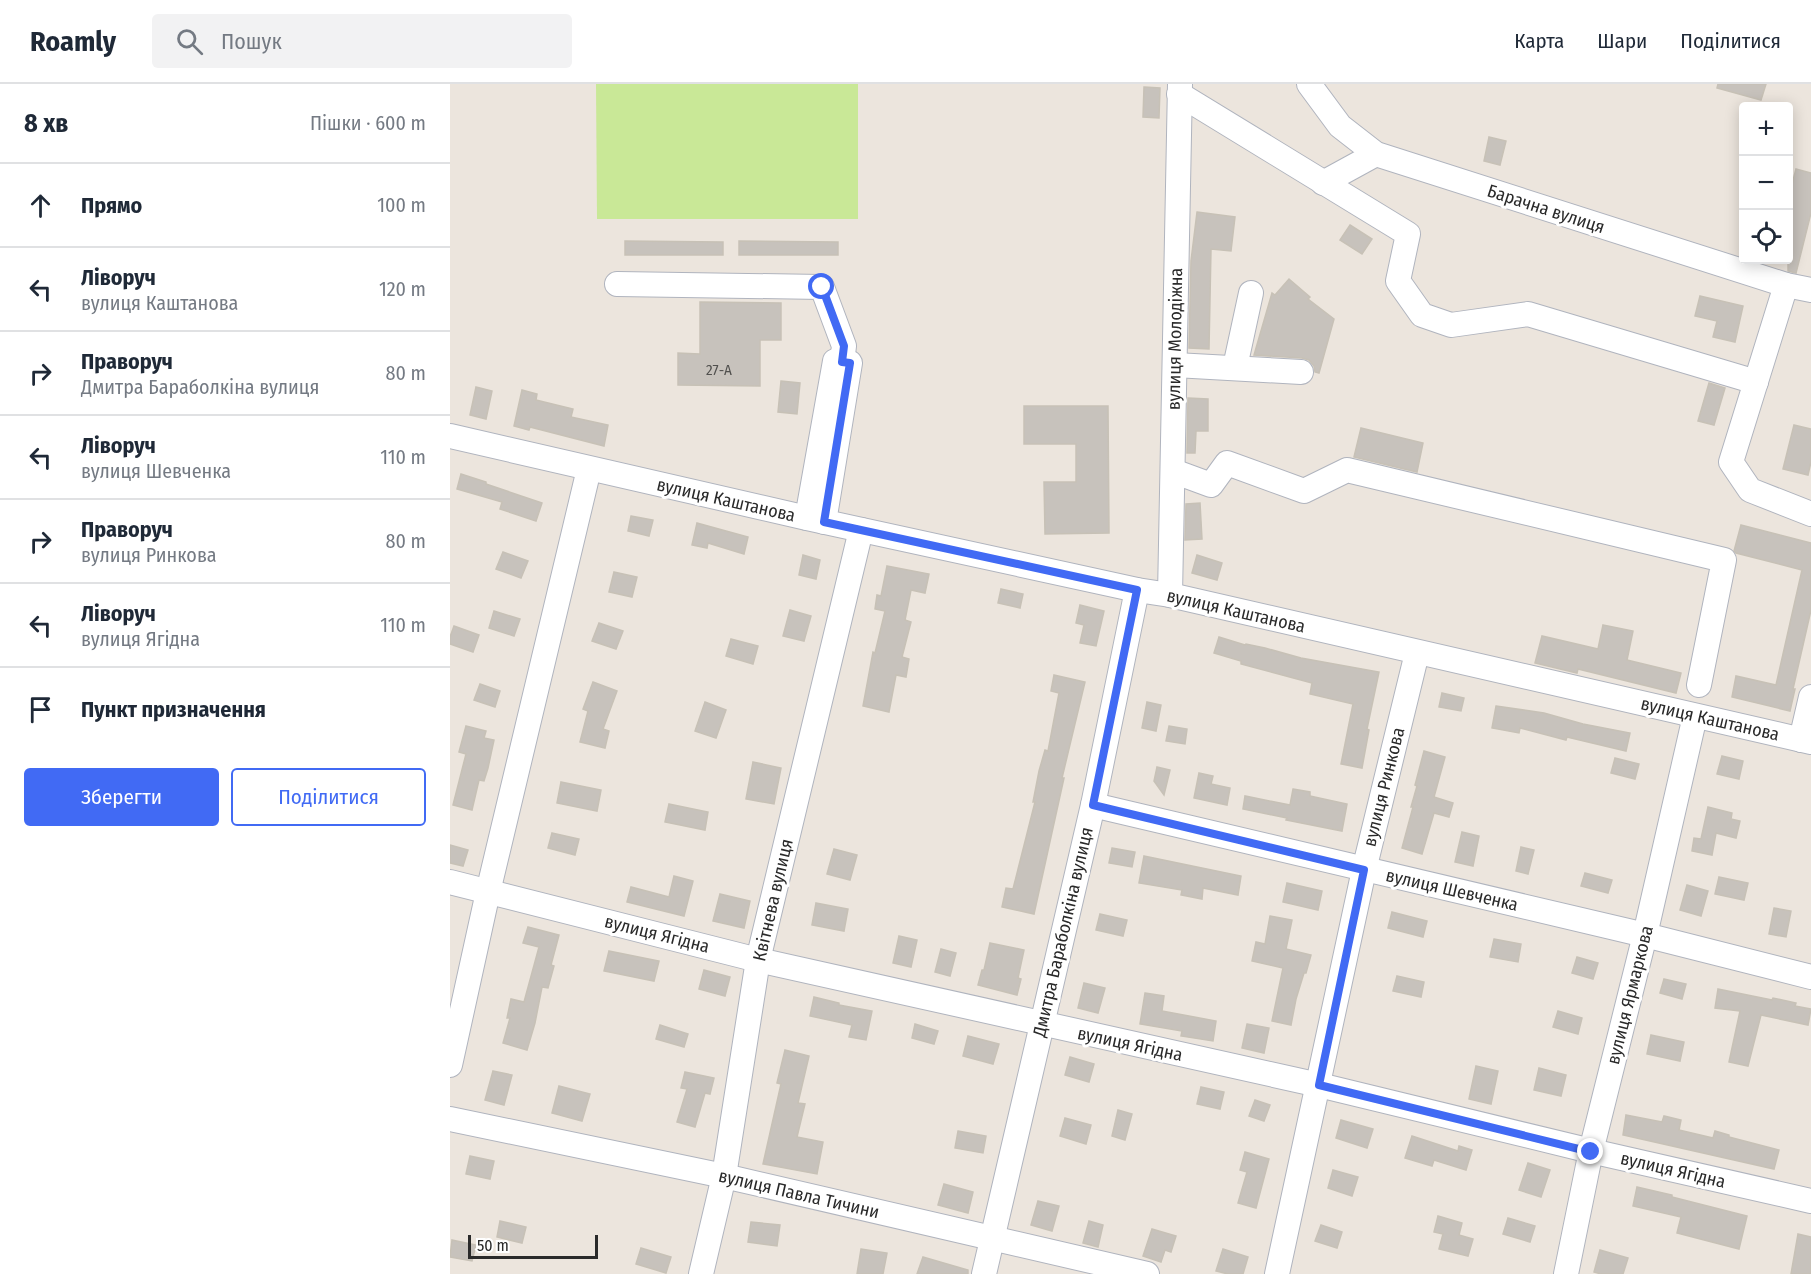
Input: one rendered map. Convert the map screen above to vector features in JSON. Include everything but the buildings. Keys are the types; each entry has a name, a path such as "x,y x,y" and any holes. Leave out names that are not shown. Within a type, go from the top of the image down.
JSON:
{"street":[{"name":"Барачна вулиця","path":"1309,84 1340,126 1376,154 1786,285 1811,290"},
{"path":"1180,89 1323,183 1408,234 1398,281 1422,315 1451,325 1528,314 1756,382"},
{"name":"вулиця Молодіжна","path":"1170,595 1175,365 1168,156 1180,89"},
{"path":"1323,183 1376,154"},
{"path":"617,284 822,287 844,346 842,362 850,363 816,520"},
{"path":"1786,285 1731,462 1750,490 1811,514"},
{"path":"1235,367 1251,293"},
{"path":"1175,365 1301,372"},
{"name":"вулиця Каштанова","path":"450,436 861,530 1137,590 1170,595 1806,741"},
{"path":"1173,471 1211,485 1227,463 1304,491 1347,470 1724,560 1699,685"},
{"path":"450,1065 488,892 589,469"},
{"name":"Квітнева вулиця","path":"701,1274 724,1176 759,960 861,530"},
{"name":"Дмитра Бараболкіна вулиця","path":"984,1274 1093,805 1137,590"},
{"name":"вулиця Ринкова","path":"1277,1274 1364,870 1417,653"},
{"path":"1806,741 1811,697"},
{"name":"вулиця Ярмаркова","path":"1566,1274 1591,1152 1645,935 1695,716"},
{"name":"вулиця Шевченка","path":"1093,805 1645,935 1811,977"},
{"name":"вулиця Ягідна","path":"450,882 759,960 1319,1085 1591,1152 1811,1201"},
{"name":"вулиця Павла Тичини","path":"450,1119 724,1176 1148,1274"}],"green space":[{"path":"596,84 858,84 858,219 597,219"}],"route":[{"path":"822,287 844,346 842,362 850,363 824,522 1137,590 1093,805 1364,870 1319,1085 1591,1152"}]}
